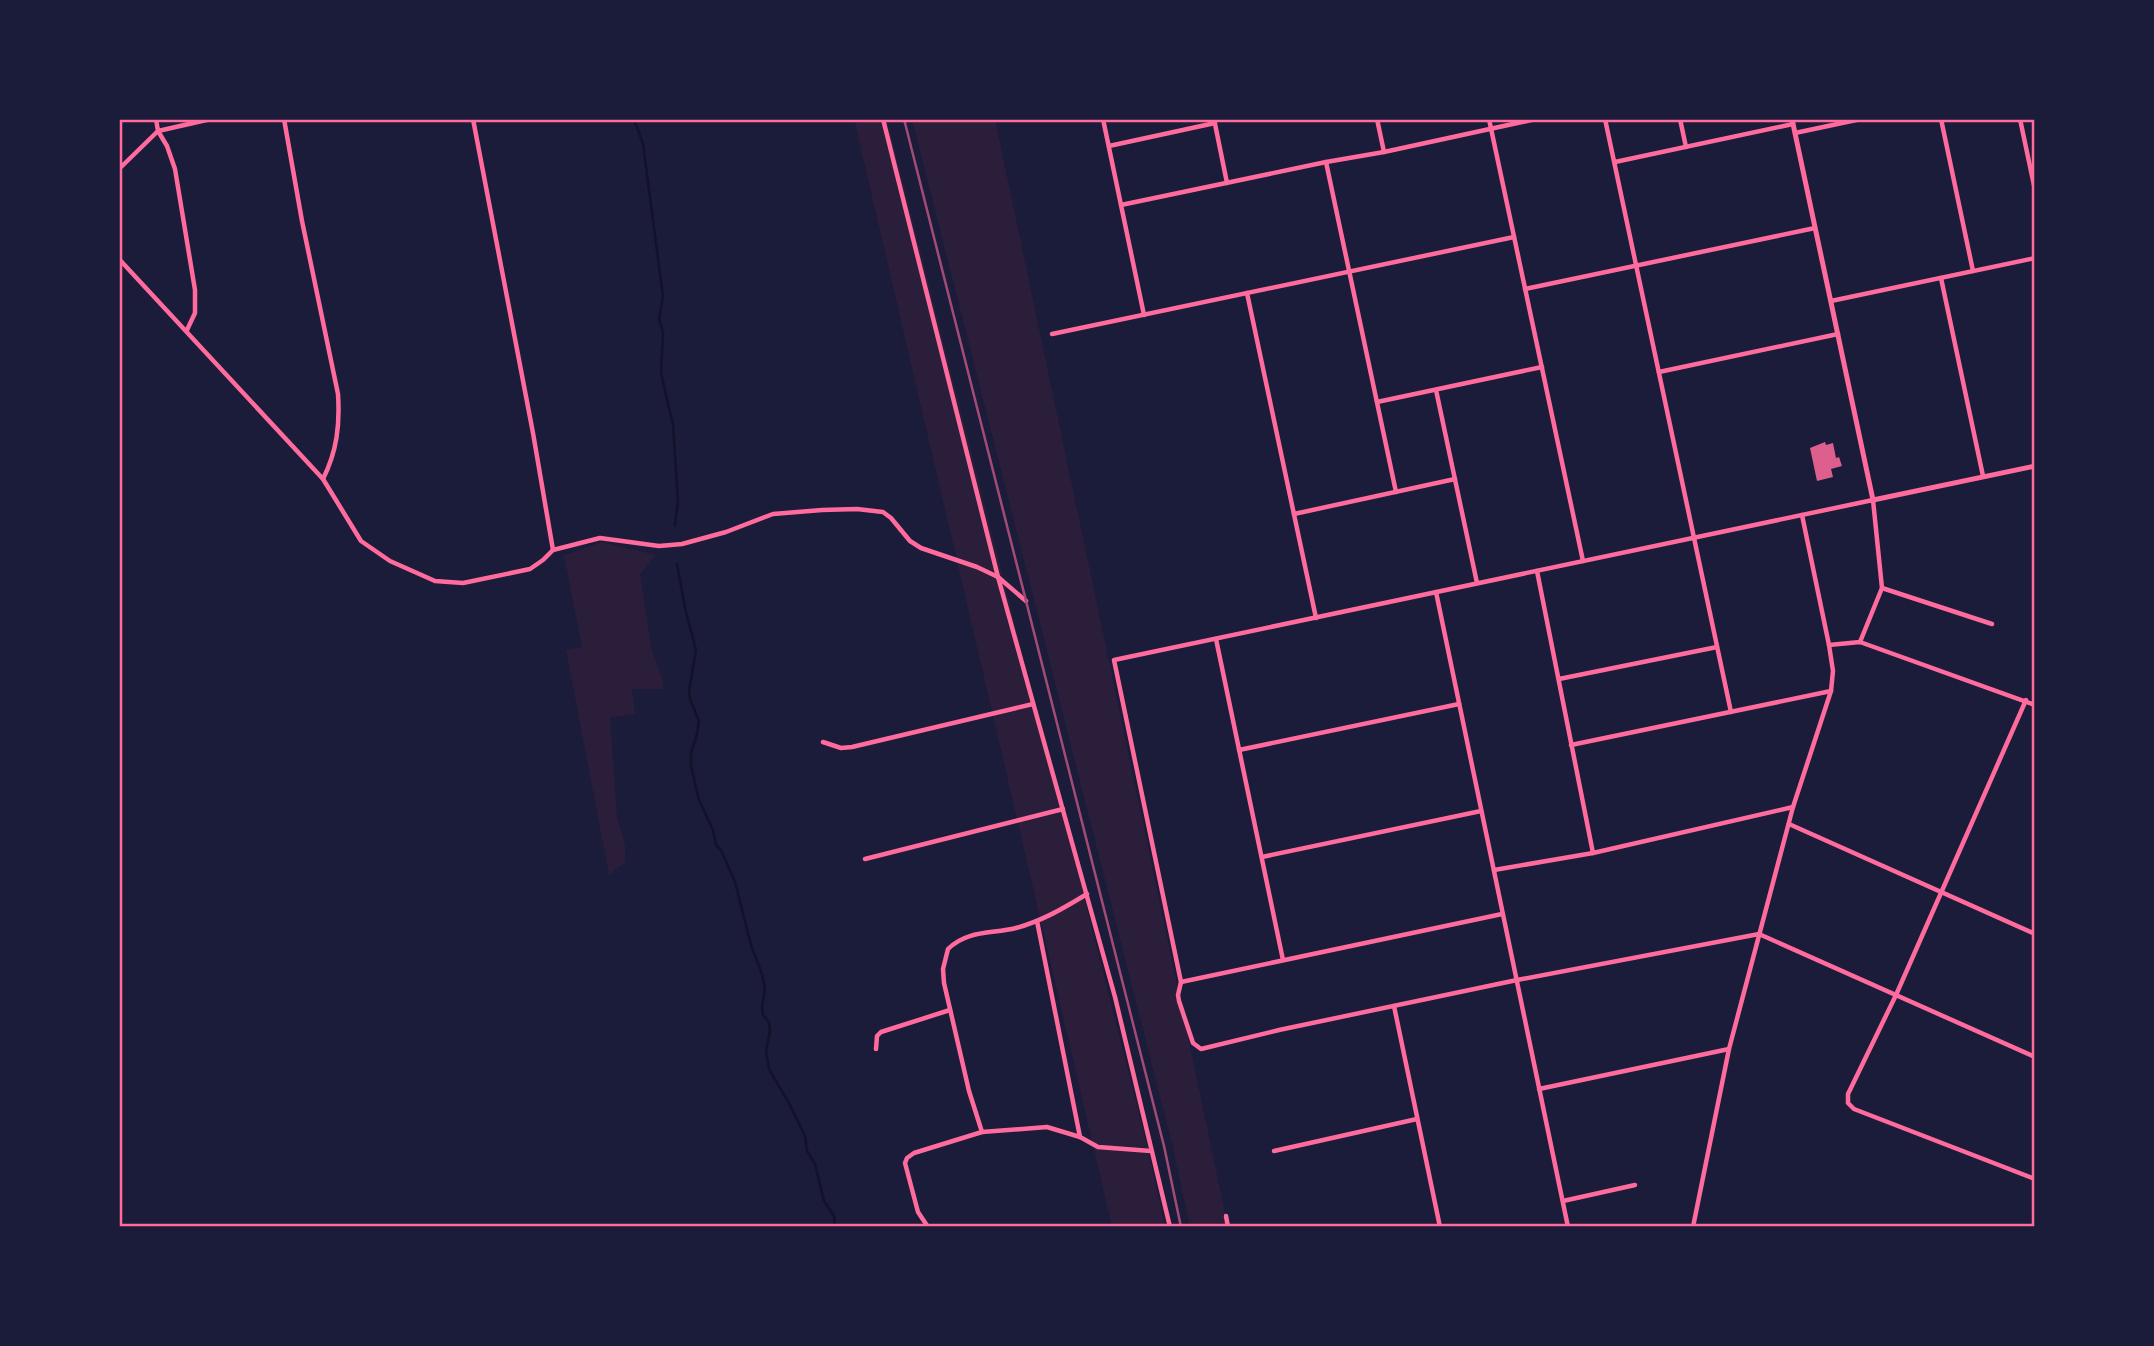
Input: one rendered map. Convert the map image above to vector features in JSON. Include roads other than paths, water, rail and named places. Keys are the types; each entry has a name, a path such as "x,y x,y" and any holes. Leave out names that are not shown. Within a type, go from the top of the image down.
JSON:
{"street":[{"path":"156,119 158,131 167,146 174,169 195,290 195,313 187,330"},
{"path":"119,169 158,131 211,119"},
{"path":"284,119 338,394 337,441 332,461 323,479"},
{"path":"473,119 533,433 552,550"},
{"path":"883,119 998,577 1115,997 1170,1227"},
{"path":"1103,119 1144,315"},
{"path":"1377,119 1384,152"},
{"path":"1489,119 1583,561"},
{"path":"1121,205 1536,119"},
{"path":"1605,119 1731,712"},
{"path":"1680,119 1686,147"},
{"path":"1795,133 1861,119"},
{"path":"1941,119 1973,271"},
{"path":"2020,119 2035,190"},
{"path":"1109,146 1214,121 1227,183"},
{"path":"1615,162 1793,122 1873,499 1882,588 1860,642"},
{"path":"1326,162 1396,492"},
{"path":"1525,289 1815,228"},
{"path":"1052,334 1514,237"},
{"path":"1830,301 2035,258"},
{"path":"119,259 323,479 361,541 390,561 435,581 463,583 530,569 552,550 600,538 659,546 682,544 726,533 773,514 858,509 883,512 920,548 998,577 1026,601"},
{"path":"1941,278 1983,476"},
{"path":"1247,293 1316,618"},
{"path":"1659,372 1838,334"},
{"path":"1377,402 1542,367"},
{"path":"1436,390 1477,583"},
{"path":"2035,466 1114,660 1181,982 1179,1001 1193,1043 1201,1049 1517,980 1759,934 2035,1057"},
{"path":"1294,513 1455,480"},
{"path":"1693,1227 1729,1049 1789,824 1831,691 1833,671 1829,645 1802,515"},
{"path":"1537,571 1593,853"},
{"path":"1882,588 1992,624"},
{"path":"1436,592 1568,1227"},
{"path":"1216,639 1283,960"},
{"path":"1829,645 1860,642 2035,705"},
{"path":"1559,679 1717,647"},
{"path":"1571,745 1831,691"},
{"path":"2026,700 1896,995 1848,1094 1848,1103 1854,1109 2035,1180"},
{"path":"823,743 841,748 852,747 1033,704"},
{"path":"1239,750 1459,704"},
{"path":"1494,870 1593,853 1794,807"},
{"path":"865,859 1063,809"},
{"path":"1262,857 1481,811"},
{"path":"1789,824 2035,934"},
{"path":"982,1132 950,1010 943,969 948,949 967,937 1015,928 1054,915 1087,894"},
{"path":"1181,982 1503,914"},
{"path":"1037,921 1080,1137"},
{"path":"1394,1006 1440,1227"},
{"path":"876,1049 877,1035 881,1031 950,1010"},
{"path":"1539,1089 1729,1049"},
{"path":"1274,1151 1417,1119"},
{"path":"928,1227 918,1212 905,1163 914,1153 982,1132 1047,1127 1080,1137 1098,1147 1152,1151"},
{"path":"1563,1201 1636,1185"},
{"path":"1226,1216 1228,1227"}],"waterway":[{"path":"634,119 643,144 663,296 659,319 663,332 661,373 673,425 678,501 675,525"},
{"path":"677,564 696,650 689,691 699,721 691,753 691,766 699,800 713,830 716,845 721,850 735,882 751,945 762,974 765,989 763,1015 769,1022 770,1031 766,1051 769,1069 805,1136 807,1151 815,1164 824,1201 834,1216 835,1227"}],"railway":[{"path":"904,119 1164,1146 1181,1227"}]}
